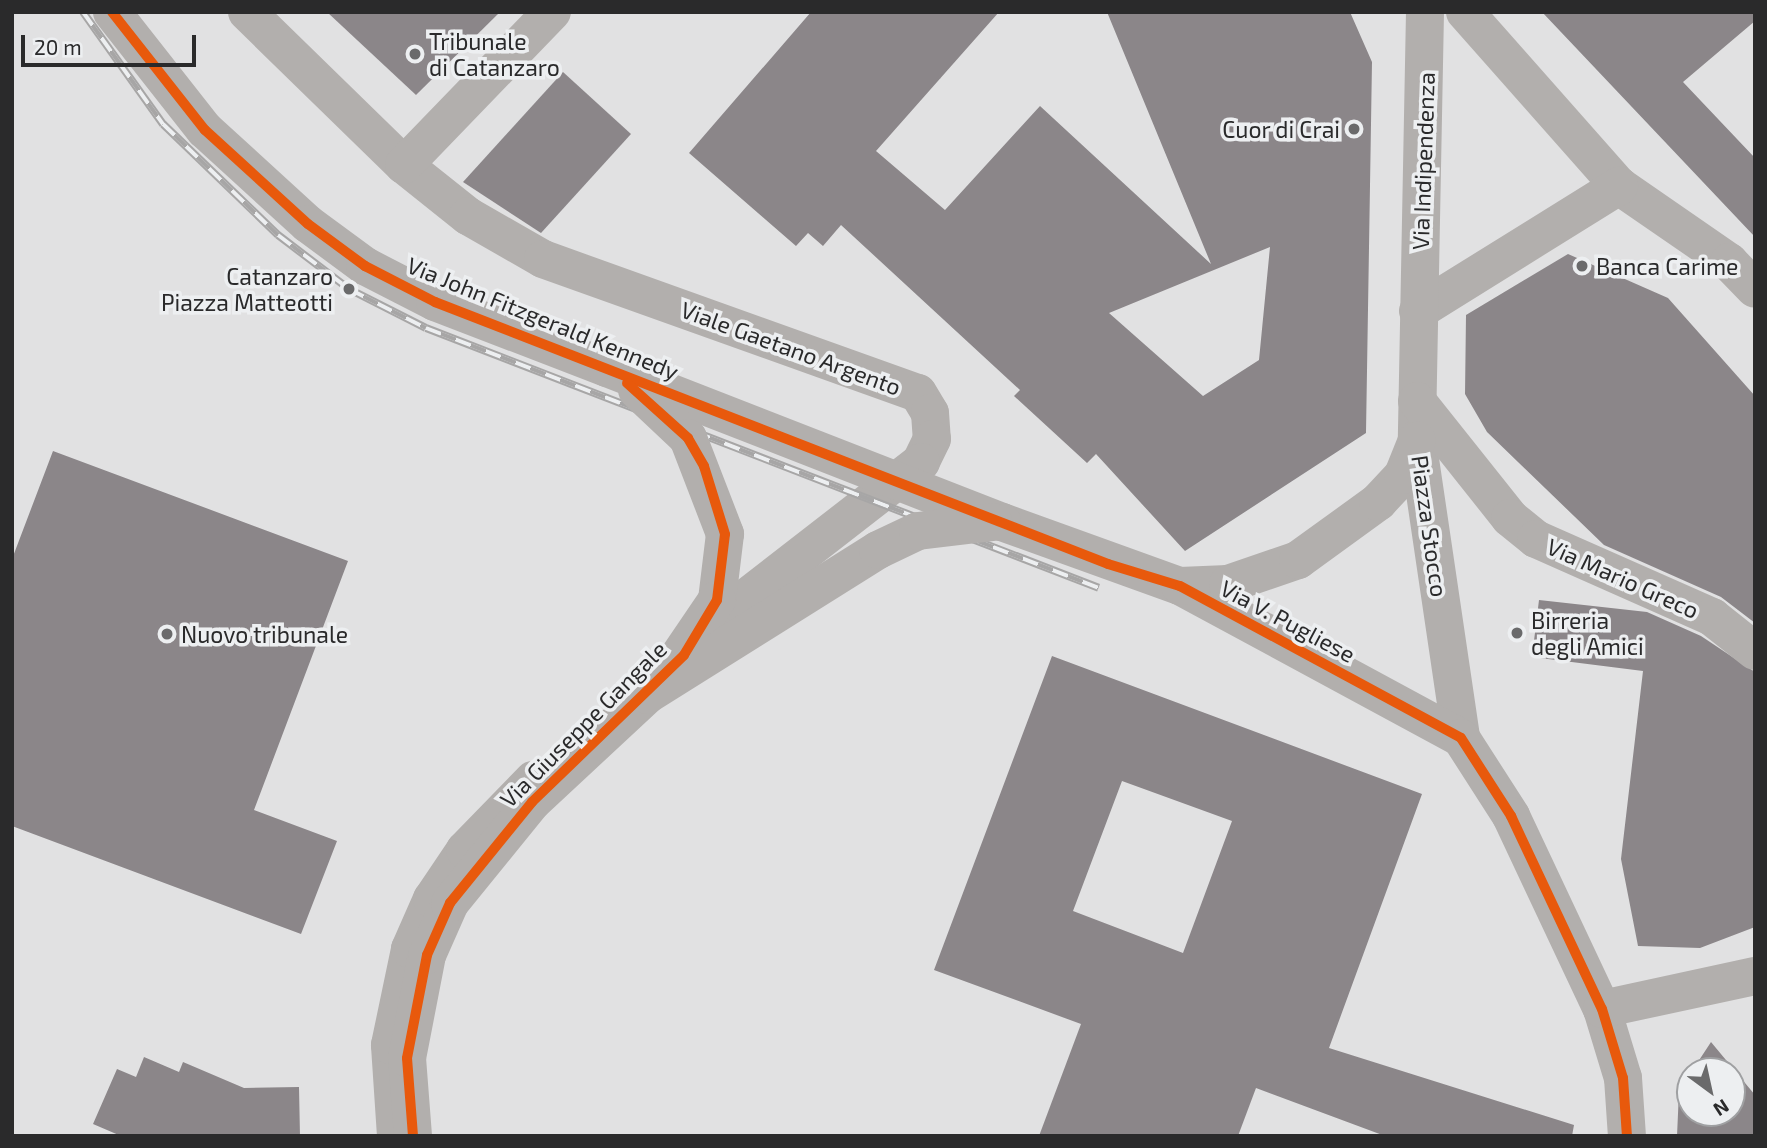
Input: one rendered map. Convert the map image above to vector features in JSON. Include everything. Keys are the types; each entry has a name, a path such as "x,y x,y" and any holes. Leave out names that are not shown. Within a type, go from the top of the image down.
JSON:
{"street":[{"name":"Via John Fitzgerald Kennedy","path":"112,12 205,130 337,245 435,302 1002,522"},
{"name":"Viale Gaetano Argento","path":"247,12 404,165 468,216 543,259 918,393 930,413 932,439 921,462 637,683 465,850 432,899 397,997 389,1094 396,1136"},
{"path":"404,165 552,12"},
{"name":"Via Indipendenza","path":"1417,441 1425,12"},
{"path":"1465,12 1619,186 1729,262 1755,289"},
{"path":"1418,311 1619,186"},
{"name":"Via Giuseppe Gangale","path":"413,1136 407,1058 427,955 450,903 532,802 647,695 684,654 717,600 725,534 688,438 607,368"},
{"name":"Via Mario Greco","path":"1418,401 1510,518 1536,539 1712,617 1755,651"},
{"name":"Piazza Stocco","path":"1180,586 1228,584 1298,560 1378,502 1403,475 1417,441"},
{"name":"Piazza Stocco","path":"1417,441 1461,738"},
{"name":"Via Giuseppe Gangale","path":"647,695 878,550 962,522 1002,522"},
{"name":"Via V. Pugliese","path":"1002,522 1108,564 1180,586 1461,738 1511,816 1602,1009 1623,1078 1627,1132"},
{"path":"1602,1009 1755,976"}],"building":[{"name":"Tribunale di Catanzaro","path":"327,12 500,12 416,95"},
{"path":"811,12 999,12 876,151 945,210 1040,106 1211,264 1107,12 1350,12 1372,62 1366,433 1185,551 1096,454 1087,463 1014,396 1020,390 841,225 823,246 808,233 796,246 689,153","holes":["1270,247 1259,360 1203,396 1109,313"]},
{"path":"1542,12 1755,12 1755,21 1683,82 1755,158 1755,237"},
{"path":"563,72 631,134 541,233 463,182"},
{"path":"1568,254 1668,298 1755,396 1755,623 1721,597 1604,545 1487,432 1465,394 1466,315"},
{"name":"Nuovo tribunale","path":"53,451 348,561 254,810 337,841 301,934 12,826 12,559"},
{"path":"1539,600 1647,612 1701,636 1755,672 1755,927 1700,948 1638,946 1621,859 1643,671 1532,657"},
{"path":"1052,656 1422,794 1329,1048 1574,1125 1572,1136 1385,1136 1256,1088 1238,1136 1039,1136 1081,1024 934,970","holes":["1122,781 1232,821 1183,953 1073,911"]},
{"path":"1711,1042 1723,1057 1701,1057"},
{"path":"144,1057 179,1072 183,1062 244,1088 299,1087 300,1136 121,1136 93,1124 117,1069 136,1077"},
{"path":"1746,1084 1755,1095 1755,1136 1677,1136 1677,1127 1746,1127"}],"railway":[{"path":"83,12 163,124 278,235 349,289 426,328 1099,588"}],"cycle path":[{"path":"112,12 205,130 308,224 365,266 435,302 1108,564 1180,586 1461,738 1511,816 1602,1009 1623,1078 1627,1136"},
{"path":"413,1136 407,1058 427,955 450,903 532,802 684,655 717,600 725,534 704,466 688,438 627,383"}],"place":[{"name":"Tribunale di Catanzaro","path":"415,54"},
{"name":"Cuor di Crai","path":"1354,129"},
{"name":"Banca Carime","path":"1582,266"},
{"name":"Catanzaro Piazza Matteotti","path":"349,289"},
{"name":"Birreria degli Amici","path":"1517,633"},
{"name":"Nuovo tribunale","path":"167,634"}]}
